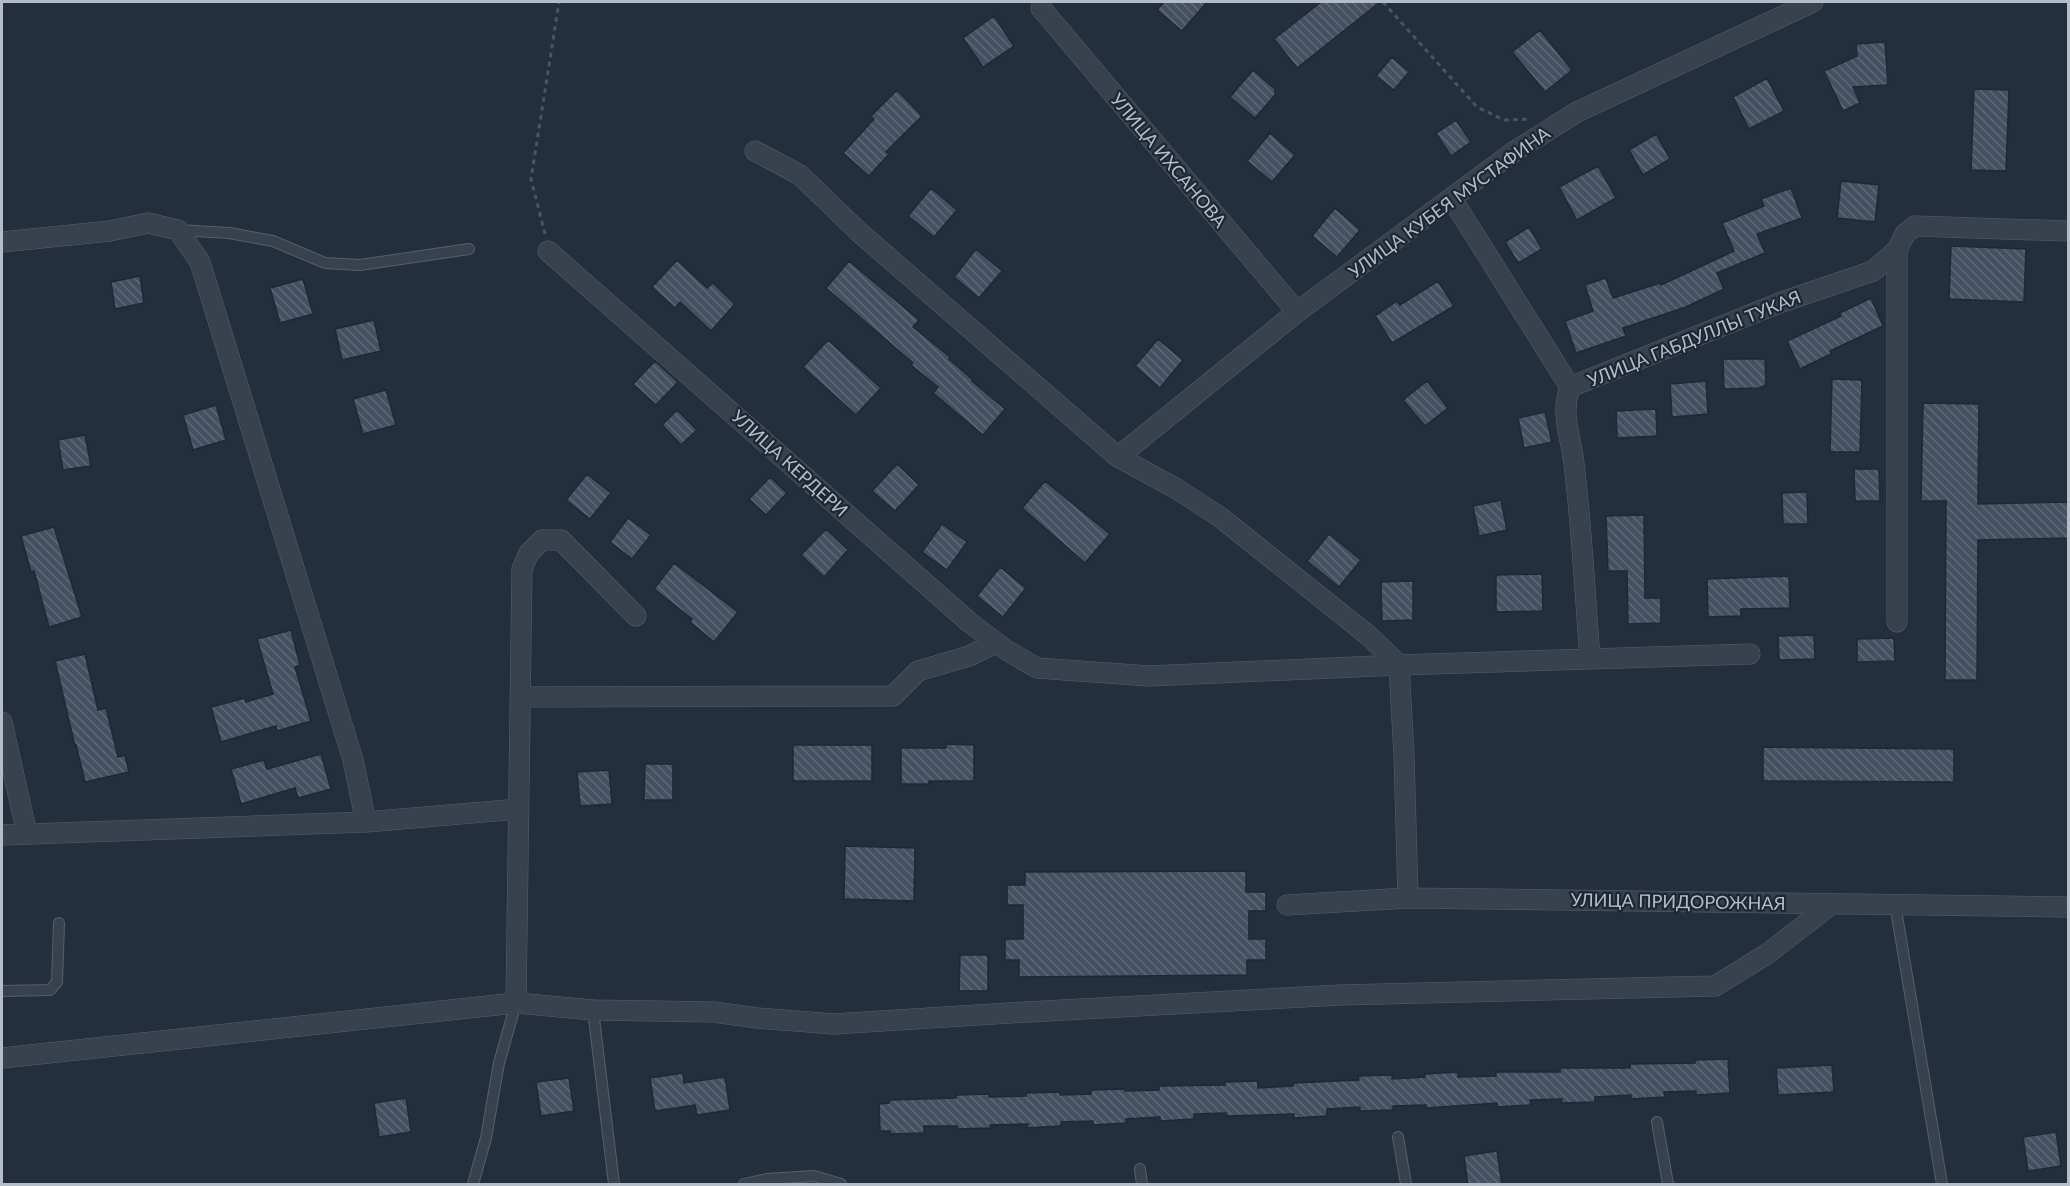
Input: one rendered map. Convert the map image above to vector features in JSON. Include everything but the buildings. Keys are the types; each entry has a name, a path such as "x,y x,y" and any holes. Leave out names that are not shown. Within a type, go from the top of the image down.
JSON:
{"street":[{"name":"УЛИЦА КУБЕЯ МУСТАФИНА","path":"1118,457 1297,312 1515,151 1577,112 1813,2"},
{"name":"УЛИЦА ИХСАНОВА","path":"1041,8 1297,312"},
{"path":"755,151 800,176 859,232 1118,457 1178,489 1220,517 1369,636 1399,665 1408,898"},
{"path":"1452,199 1570,387"},
{"path":"2,242 110,231 148,223 178,230 201,262 353,760 366,822"},
{"name":"УЛИЦА ГАБДУЛЛЫ ТУКАЯ","path":"1590,659 1574,462 1565,418 1566,400 1570,387 1782,302 1873,271 1897,250 1905,234 1915,226 2068,231"},
{"path":"1897,250 1897,622"},
{"name":"УЛИЦА КЕРДЕРИ","path":"549,251 969,622 996,643 1037,668 1149,676 1399,665"},
{"path":"516,1003 522,569 529,553 542,540 561,540 636,616"},
{"path":"521,697 894,696 918,671 969,656 996,643"},
{"path":"1399,665 1750,654"},
{"path":"2,722 27,834"},
{"path":"2,835 366,822 519,809"},
{"name":"УЛИЦА ПРИДОРОЖНАЯ","path":"1287,905 1408,898 2068,907"},
{"path":"2,1058 516,1003 593,1010 714,1012 834,1024 1341,995 1715,986 1767,954 1832,904"}],"lane":[{"path":"178,230 229,233 273,241 325,263 360,264 469,249"},
{"path":"1895,904 1942,1185"},
{"path":"2,991 50,990 57,982 59,923"},
{"path":"473,1185 486,1138 499,1063 516,1003"},
{"path":"593,1010 610,1183"},
{"path":"1657,1122 1668,1185"},
{"path":"1398,1137 1406,1185"},
{"path":"1140,1169 1142,1185"},
{"path":"744,1185 767,1179 814,1176 841,1185"}],"path":[{"path":"549,251 531,179 559,2"},
{"path":"1383,2 1477,107 1504,120 1536,119"}]}
